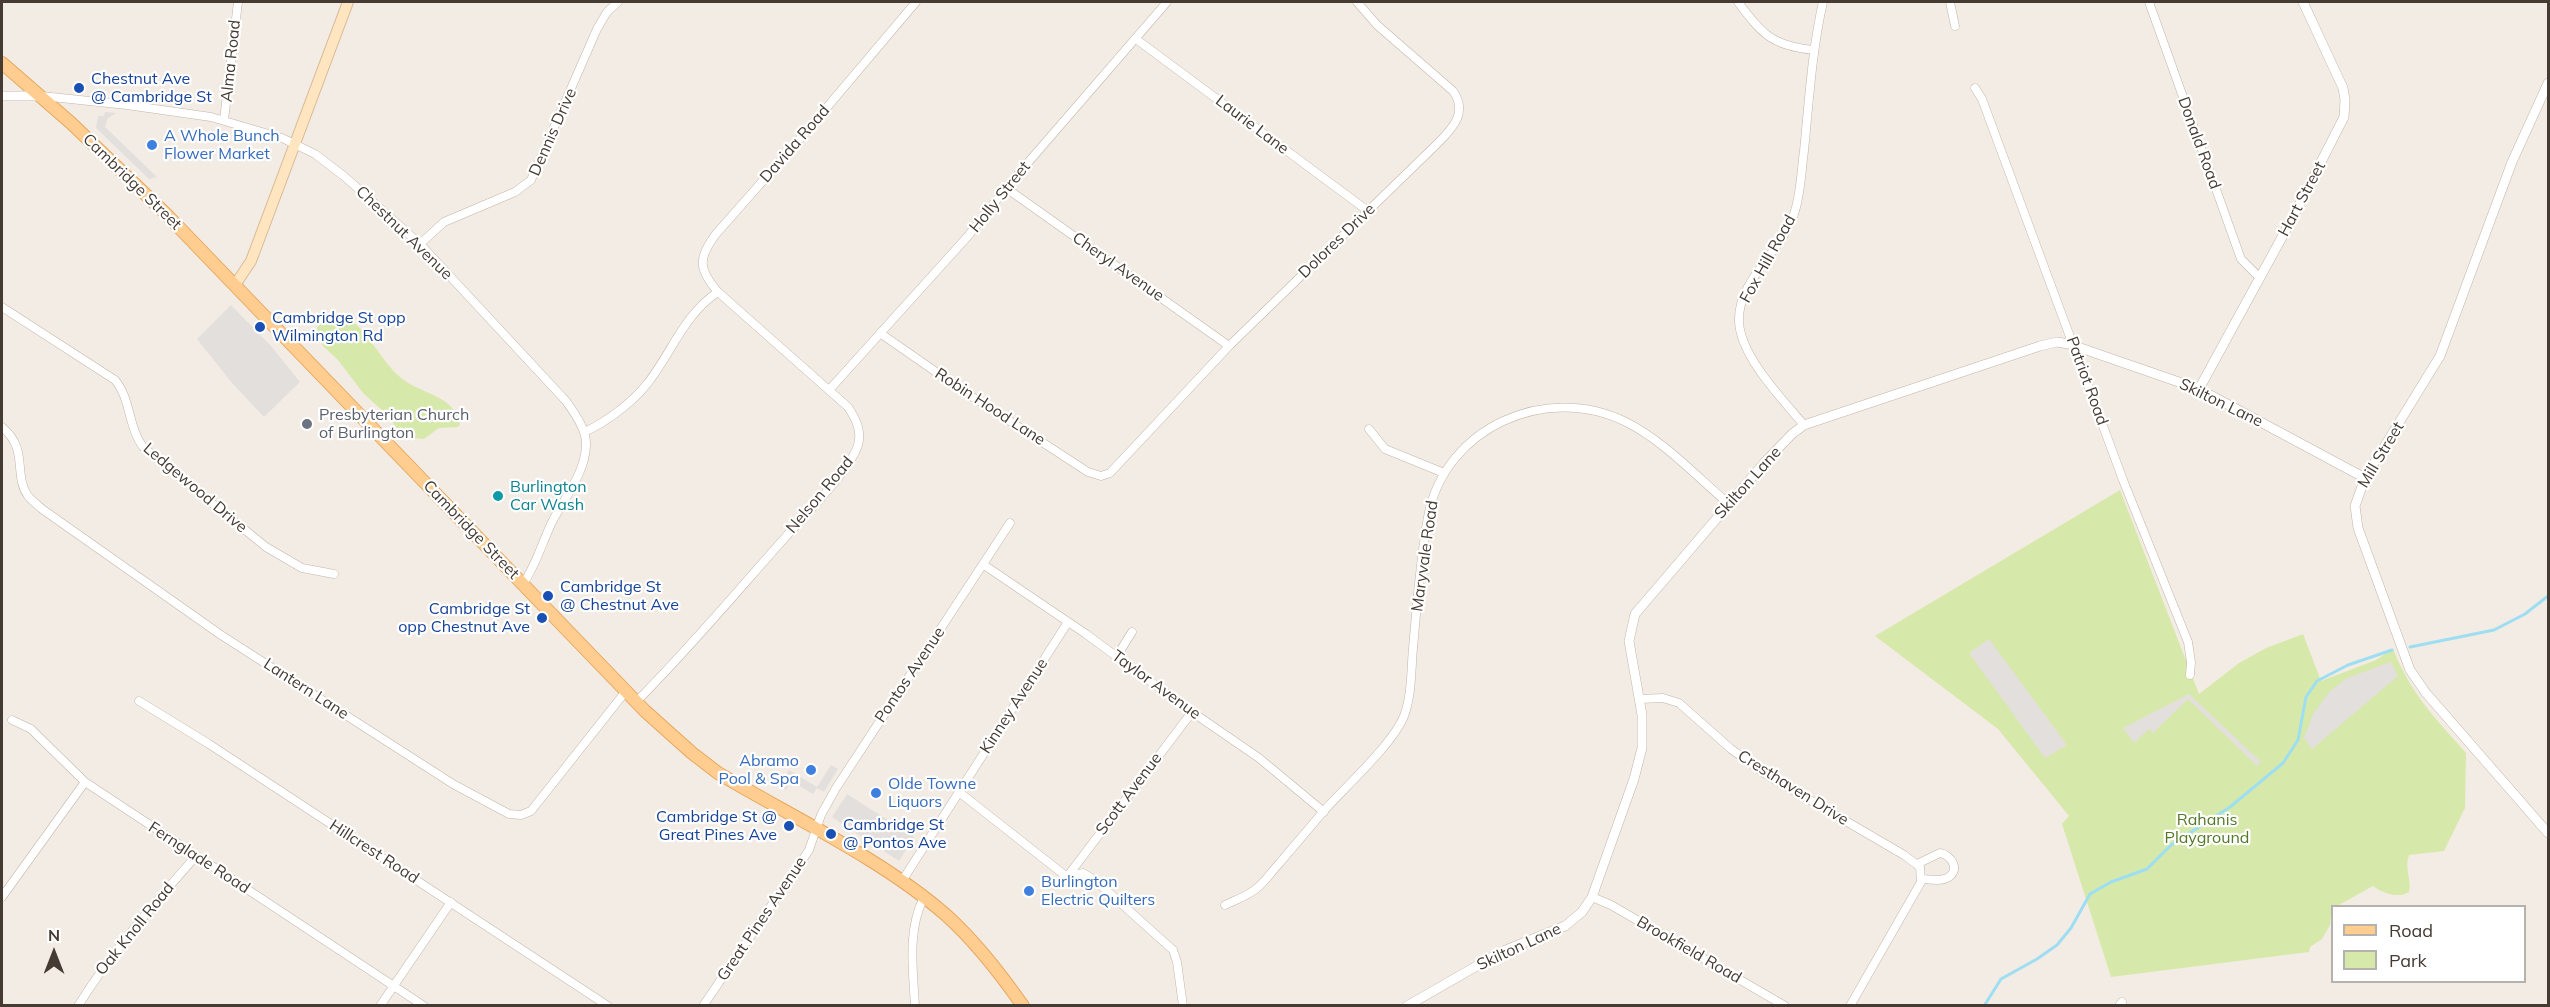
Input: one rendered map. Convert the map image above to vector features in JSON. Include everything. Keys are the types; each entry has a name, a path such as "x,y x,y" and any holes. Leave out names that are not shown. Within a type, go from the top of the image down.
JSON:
{"main road":[{"path":"236,285 251,261 348,2"},
{"name":"Cambridge Street","path":"2,63 42,96 236,285 636,702 707,765 902,881 924,897 977,946 1023,1005"}],"street":[{"name":"Alma Road","path":"224,120 238,2"},
{"name":"Dennis Drive","path":"420,244 444,222 515,192 531,180 597,29 606,14 618,2"},
{"name":"Davida Road","path":"718,292 703,269 702,256 705,248 916,2"},
{"name":"Holly Street","path":"830,389 968,236 1006,188 1167,2"},
{"name":"Dolores Drive","path":"1103,476 1115,469 1229,346 1448,133 1457,120 1460,108 1452,91 1377,25 1357,2"},
{"path":"1738,2 1769,39 1792,47 1814,50"},
{"name":"Fox Hill Road","path":"1804,425 1758,367 1742,337 1739,321 1741,305 1749,287 1781,240 1795,211 1814,50 1823,2"},
{"path":"1950,2 1955,26"},
{"name":"Donald Road","path":"2149,2 2241,257 2245,265 2260,278"},
{"name":"Hart Street","path":"2199,389 2340,128 2345,111 2343,88 2303,2"},
{"name":"Laurie Lane","path":"1136,39 1368,211"},
{"name":"Mill Street","path":"2548,82 2512,162 2440,356 2365,478 2355,506 2358,528 2410,670 2426,693 2548,833"},
{"name":"Patriot Road","path":"1975,88 1982,99 2123,480 2187,642 2191,662 2190,675"},
{"path":"2,96 42,96"},
{"name":"Chestnut Avenue","path":"42,96 177,111 224,120 294,143 326,161 420,244 566,401 584,432"},
{"name":"Cheryl Avenue","path":"1006,188 1229,346"},
{"name":"Nelson Road","path":"636,702 716,615 852,458 859,442 858,424 848,407 718,292"},
{"path":"523,584 532,572 552,522 582,466 586,447 584,432 595,427 642,390 693,316 718,292"},
{"name":"Ledgewood Drive","path":"2,307 115,380 123,392 134,430 143,447 232,522 288,561 311,571 333,574"},
{"name":"Robin Hood Lane","path":"880,333 959,388 1088,472 1103,476"},
{"name":"Skilton Lane","path":"1411,1004 1501,952 1565,926 1582,912 1592,897 1638,767 1643,733 1640,699 1629,641 1635,614 1729,504 1792,434 1804,425 2057,342 2074,345 2199,389 2365,478"},
{"name":"Maryvale Road","path":"1225,905 1260,886 1391,737 1405,714 1409,696 1427,519 1434,494 1444,473 1471,441 1504,420 1544,408 1578,408 1612,416 1637,428 1658,443 1729,504"},
{"name":"Lantern Lane","path":"2,427 13,438 17,447 26,491 42,509 221,635 453,784 498,810 515,815 531,811 626,691"},
{"path":"1369,429 1385,449 1444,473"},
{"name":"Pontos Avenue","path":"816,830 821,815 836,788 1010,523"},
{"name":"Taylor Avenue","path":"984,565 1117,656 1264,762 1324,812"},
{"name":"Kinney Avenue","path":"902,881 1068,622"},
{"path":"1117,656 1132,632"},
{"name":"Cresthaven Drive","path":"1640,699 1663,698 1679,703 1731,749 1767,775 1917,864"},
{"name":"Hillcrest Road","path":"139,700 608,1005"},
{"name":"Scott Avenue","path":"1067,877 1192,712"},
{"name":"Fernglade Road","path":"12,720 31,729 85,782 424,1005"},
{"path":"2,897 85,782"},
{"path":"959,792 1067,877 1083,873 1096,880 1173,950 1183,1005"},
{"name":"Great Pines Avenue","path":"703,1005 809,850 816,830"},
{"path":"1850,1005 1922,879 1921,869 1917,864 1940,853 1948,855 1953,861 1954,869 1948,878 1922,879"},
{"name":"Oak Knoll Road","path":"78,1005 125,937 196,856"},
{"path":"915,1005 913,940 917,912 924,897"},
{"name":"Brookfield Road","path":"1592,897 1613,906 1785,1005"},
{"path":"380,1005 451,902"}],"green space":[{"path":"339,313 357,325 400,377 451,407 457,414 460,424 458,427 439,428 424,439 404,437 385,413 363,393 338,360 323,346 317,328 327,314"},
{"name":"Rahanis Playground","path":"2120,490 2199,694 2239,663 2266,648 2303,634 2321,681 2376,660 2393,649 2416,692 2434,717 2466,753 2465,808 2444,851 2409,855 2407,865 2409,892 2400,895 2390,894 2373,886 2339,905 2331,905 2330,925 2322,939 2310,947 2309,952 2111,977 2062,824 2069,816 1998,729 1875,636"}],"shaded area":[{"path":"105,112 116,113 108,118 105,127 157,177 149,179 96,128 98,116 104,116"},
{"path":"231,305 271,346 300,382 264,417 232,383 197,339"},
{"path":"1989,639 2067,745 2045,758 1969,653"},
{"path":"2391,662 2398,676 2312,749 2304,738 2313,714 2330,691 2347,678"},
{"path":"2189,694 2261,762 2257,766 2188,699 2153,733 2149,729 2134,743 2123,728"},
{"path":"831,765 838,769 824,792 817,788 813,794 791,781 786,790 779,786 789,770 817,787"},
{"path":"847,794 914,837 899,861 832,817"}],"waterway":[{"path":"2410,647 2494,630 2525,614 2548,596"},
{"path":"1984,1006 2001,979 2057,945 2071,928 2090,894 2111,882 2147,869 2171,845 2230,807 2283,763 2298,740 2306,697 2317,681 2348,665 2392,650"}],"place":[{"name":"Chestnut Ave @ Cambridge St","path":"79,88"},
{"name":"A Whole Bunch Flower Market","path":"152,145"},
{"name":"Cambridge St opp Wilmington Rd","path":"260,327"},
{"name":"Presbyterian Church of Burlington","path":"307,424"},
{"name":"Burlington Car Wash","path":"498,496"},
{"name":"Cambridge St @ Chestnut Ave","path":"548,596"},
{"name":"Cambridge St opp Chestnut Ave","path":"542,618"},
{"name":"Abramo Pool & Spa","path":"811,770"},
{"name":"Olde Towne Liquors","path":"876,793"},
{"name":"Cambridge St @ Great Pines Ave","path":"789,826"},
{"name":"Cambridge St @ Pontos Ave","path":"831,834"},
{"name":"Burlington Electric Quilters","path":"1029,891"}]}
